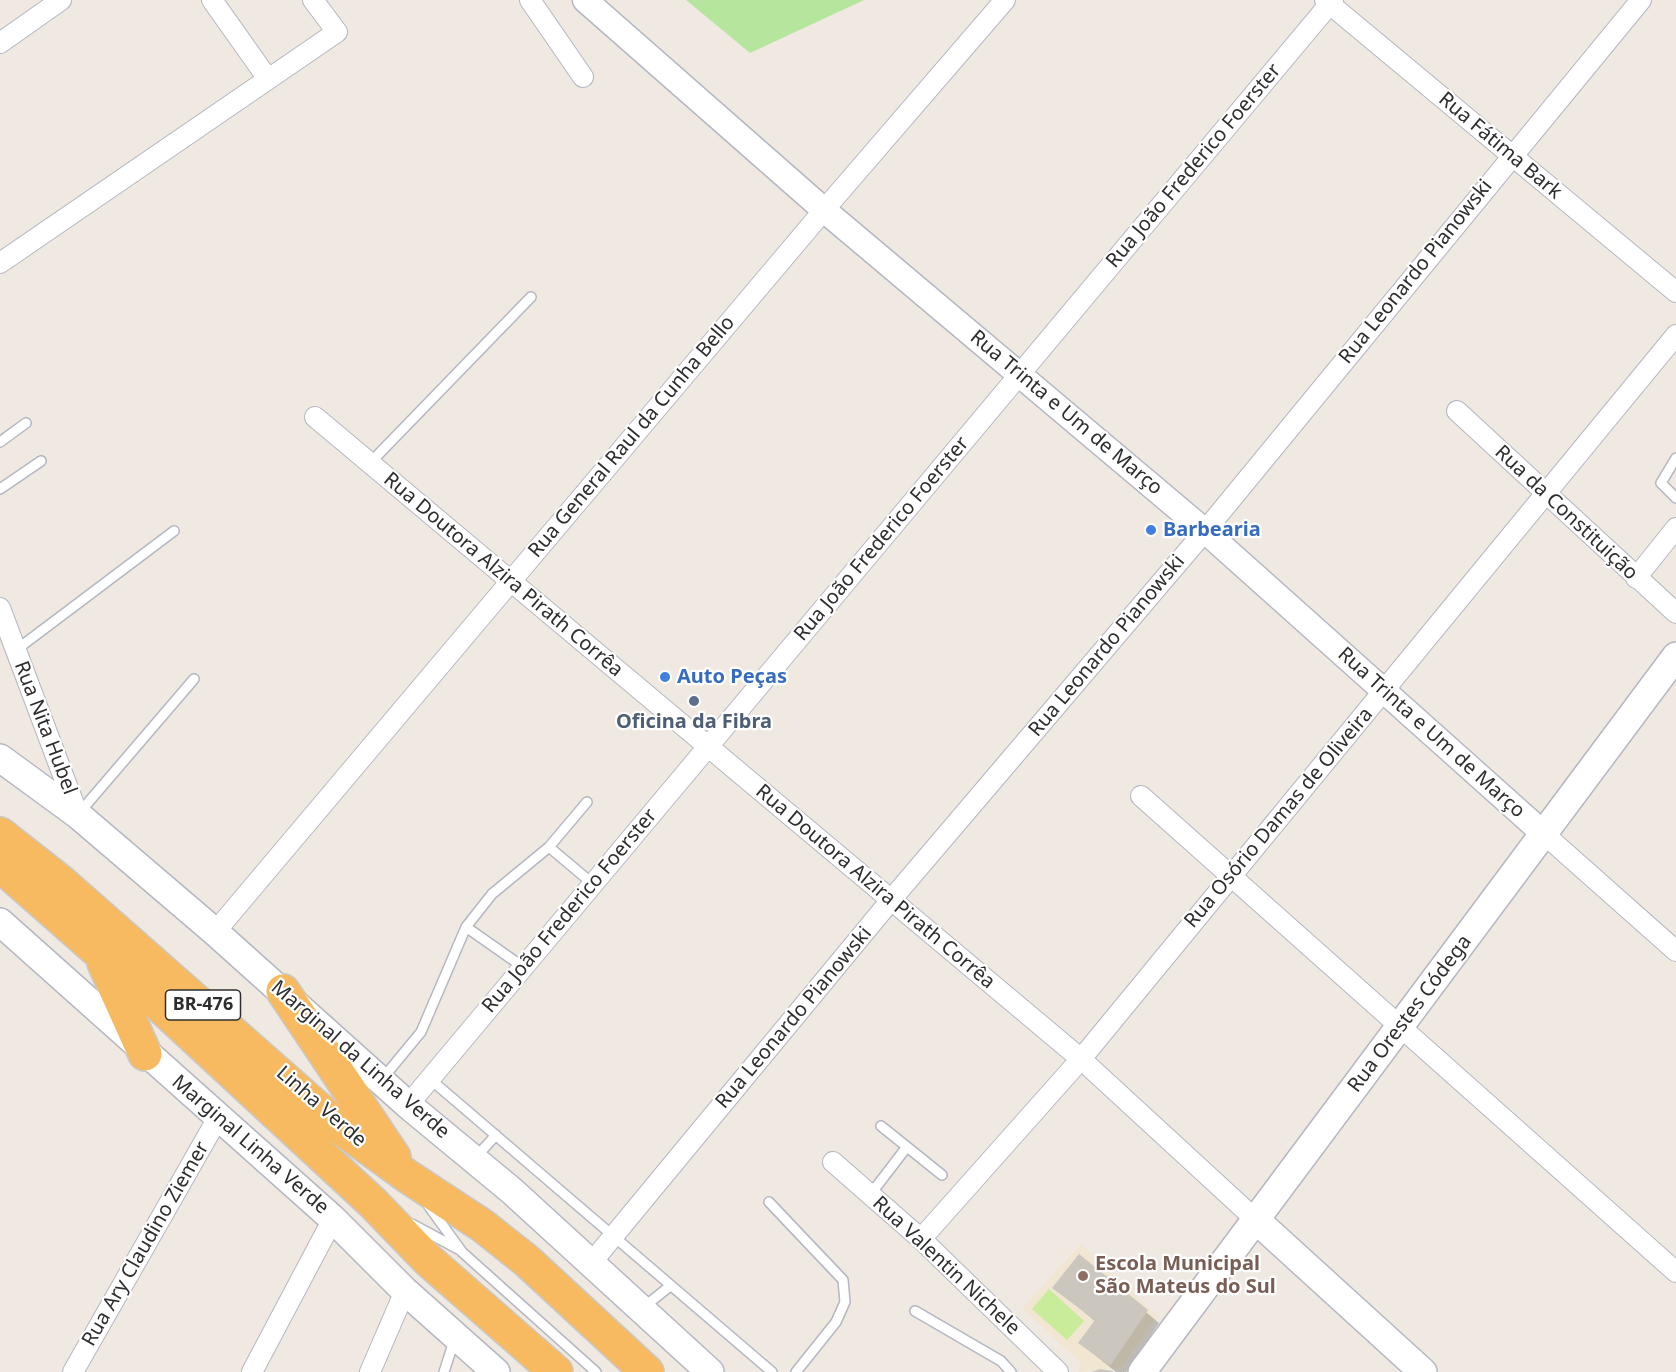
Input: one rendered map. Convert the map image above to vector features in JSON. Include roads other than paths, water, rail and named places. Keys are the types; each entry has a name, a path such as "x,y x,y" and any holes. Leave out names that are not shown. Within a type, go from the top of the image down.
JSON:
{"highway":[{"name":"Linha Verde","path":"0,834 61,882 338,1126 407,1176 483,1226 527,1261 647,1372"},
{"name":"Linha Verde","path":"0,865 373,1203 428,1260 556,1372"},
{"path":"100,954 145,1054"},
{"path":"282,991 407,1176"},
{"path":"586,1316 637,1345 669,1372"}],"main road":[{"name":"Rua Orestes Códega","path":"1142,1372 1676,656"},
{"name":"Marginal da Linha Verde","path":"0,758 78,815 215,932 408,1105 592,1262 710,1372"},
{"name":"Marginal Linha Verde","path":"4,932 219,1116 333,1219 405,1291 496,1372"},
{"name":"Rua Doutora Alzira Pirath Corrêa","path":"1256,1220 1423,1372"}],"street":[{"path":"0,43 61,0"},
{"path":"212,0 268,79"},
{"path":"0,263 337,32 313,0"},
{"path":"530,0 583,77"},
{"name":"Rua Trinta e Um de Março","path":"585,0 824,210 1205,531 1676,951"},
{"name":"Rua General Raul da Cunha Bello","path":"215,932 824,210 1005,0"},
{"name":"Rua Leonardo Pianowski","path":"592,1262 891,900 1205,531 1641,0"},
{"name":"Rua Fátima Bark","path":"1329,1 1676,292"},
{"name":"Rua João Frederico Foerster","path":"408,1105 1021,374 1329,1"},
{"name":"Rua Osório Damas de Oliveira","path":"921,1239 1081,1059 1676,334"},
{"name":"Rua da Constituição","path":"1457,411 1544,494 1676,613"},
{"name":"Rua Doutora Alzira Pirath Corrêa","path":"315,417 1081,1059 1256,1220"},
{"path":"1636,578 1676,528"},
{"name":"Rua Nita Hubel","path":"0,608 78,815"},
{"path":"1141,796 1676,1272"},
{"name":"Rua Ary Claudino Ziemer","path":"73,1372 219,1116"},
{"name":"Rua Valentin Nichele","path":"832,1162 921,1239 1059,1372"},
{"path":"252,1372 333,1219"},
{"path":"370,1372 405,1291"}],"lane":[{"path":"370,464 531,297"},
{"path":"0,442 27,423"},
{"path":"1676,458 1660,483 1676,498"},
{"path":"0,489 41,461"},
{"path":"16,650 174,531"},
{"path":"78,815 194,680"},
{"path":"381,1080 421,1032 466,927 492,894 549,847 587,802"},
{"path":"549,847 593,884"},
{"path":"466,927 523,967"},
{"path":"430,1079 772,1372"},
{"path":"881,1126 942,1175"},
{"path":"474,1159 496,1135"},
{"path":"870,1195 906,1148"},
{"path":"407,1176 462,1252 596,1372"},
{"path":"769,1202 843,1280 845,1302 836,1322 796,1372"},
{"path":"373,1203 462,1252"},
{"path":"642,1308 670,1286"},
{"path":"915,1311 1000,1361 1011,1372"},
{"path":"444,1372 456,1336"}],"place":[{"name":"Barbearia","path":"1151,530"},
{"name":"Auto Peças","path":"665,677"},
{"name":"Oficina da Fibra","path":"694,701"},
{"name":"Escola Municipal São Mateus do Sul","path":"1083,1276"}]}
